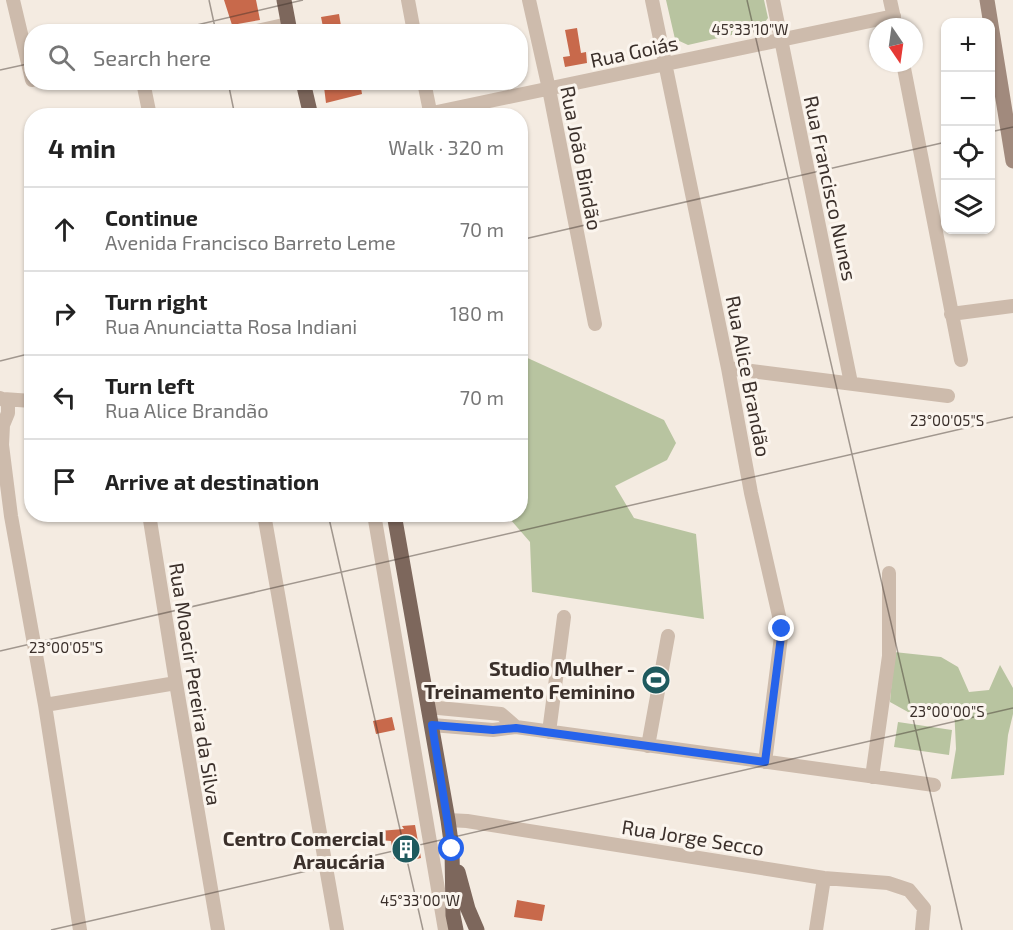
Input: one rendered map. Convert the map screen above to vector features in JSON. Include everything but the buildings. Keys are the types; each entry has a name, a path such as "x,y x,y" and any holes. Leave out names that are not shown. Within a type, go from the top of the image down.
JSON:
{"main road":[{"path":"284,0 288,24"},
{"path":"987,0 1013,162"},
{"path":"305,90 309,108"},
{"path":"395,522 448,820 452,849 453,915 456,930"},
{"path":"452,849 468,909 477,930"}],"street":[{"path":"13,0 24,49"},
{"path":"408,0 412,24"},
{"name":"Rua João Bindão","path":"529,0 549,89 595,324"},
{"name":"Rua Alice Brandão","path":"652,0 728,368 751,493 782,629 765,762"},
{"name":"Rua Francisco Nunes","path":"773,0 851,383"},
{"path":"890,0 894,18"},
{"name":"Rua Goiás","path":"456,108 781,39 869,26"},
{"path":"905,72 951,314 962,360"},
{"path":"145,90 148,108"},
{"path":"424,90 426,108"},
{"path":"951,314 1013,306"},
{"path":"728,368 948,396"},
{"path":"1,398 24,400"},
{"path":"1,398 8,405 4,416 1,443 6,517 45,705 80,930"},
{"path":"4,416 24,410"},
{"name":"Rua Moacir Pereira da Silva","path":"150,522 218,930"},
{"path":"265,522 337,930"},
{"path":"375,522 445,930"},
{"path":"872,777 889,656 889,573"},
{"path":"549,732 564,617"},
{"path":"648,746 668,636"},
{"path":"45,705 176,683"},
{"path":"428,706 501,714 516,728"},
{"path":"432,725 493,730 516,728 934,785"},
{"name":"Rua Jorge Secco","path":"448,820 467,821 824,878 888,883 909,890 924,908 922,930"},
{"path":"816,930 824,878"}],"green space":[{"path":"666,0 764,0 768,18 762,26 753,30 688,45 675,39"},
{"path":"528,358 664,420 676,443 667,460 615,486 634,518 696,534 704,619 532,592 530,542 513,522 528,522"},
{"path":"894,652 941,657 958,667 969,692 989,690 1000,665 1013,688 1013,714 1008,735 1004,775 951,779 956,749 954,706 941,705 928,713 908,712 890,702"},
{"path":"898,722 952,730 949,755 894,747"}],"place":[{"name":"Studio Mulher - Treinamento Feminino","path":"656,680"},
{"name":"Centro Comercial Araucária","path":"406,849"}],"route":[{"path":"452,849 432,725 493,730 516,728 765,762 782,629"}]}
